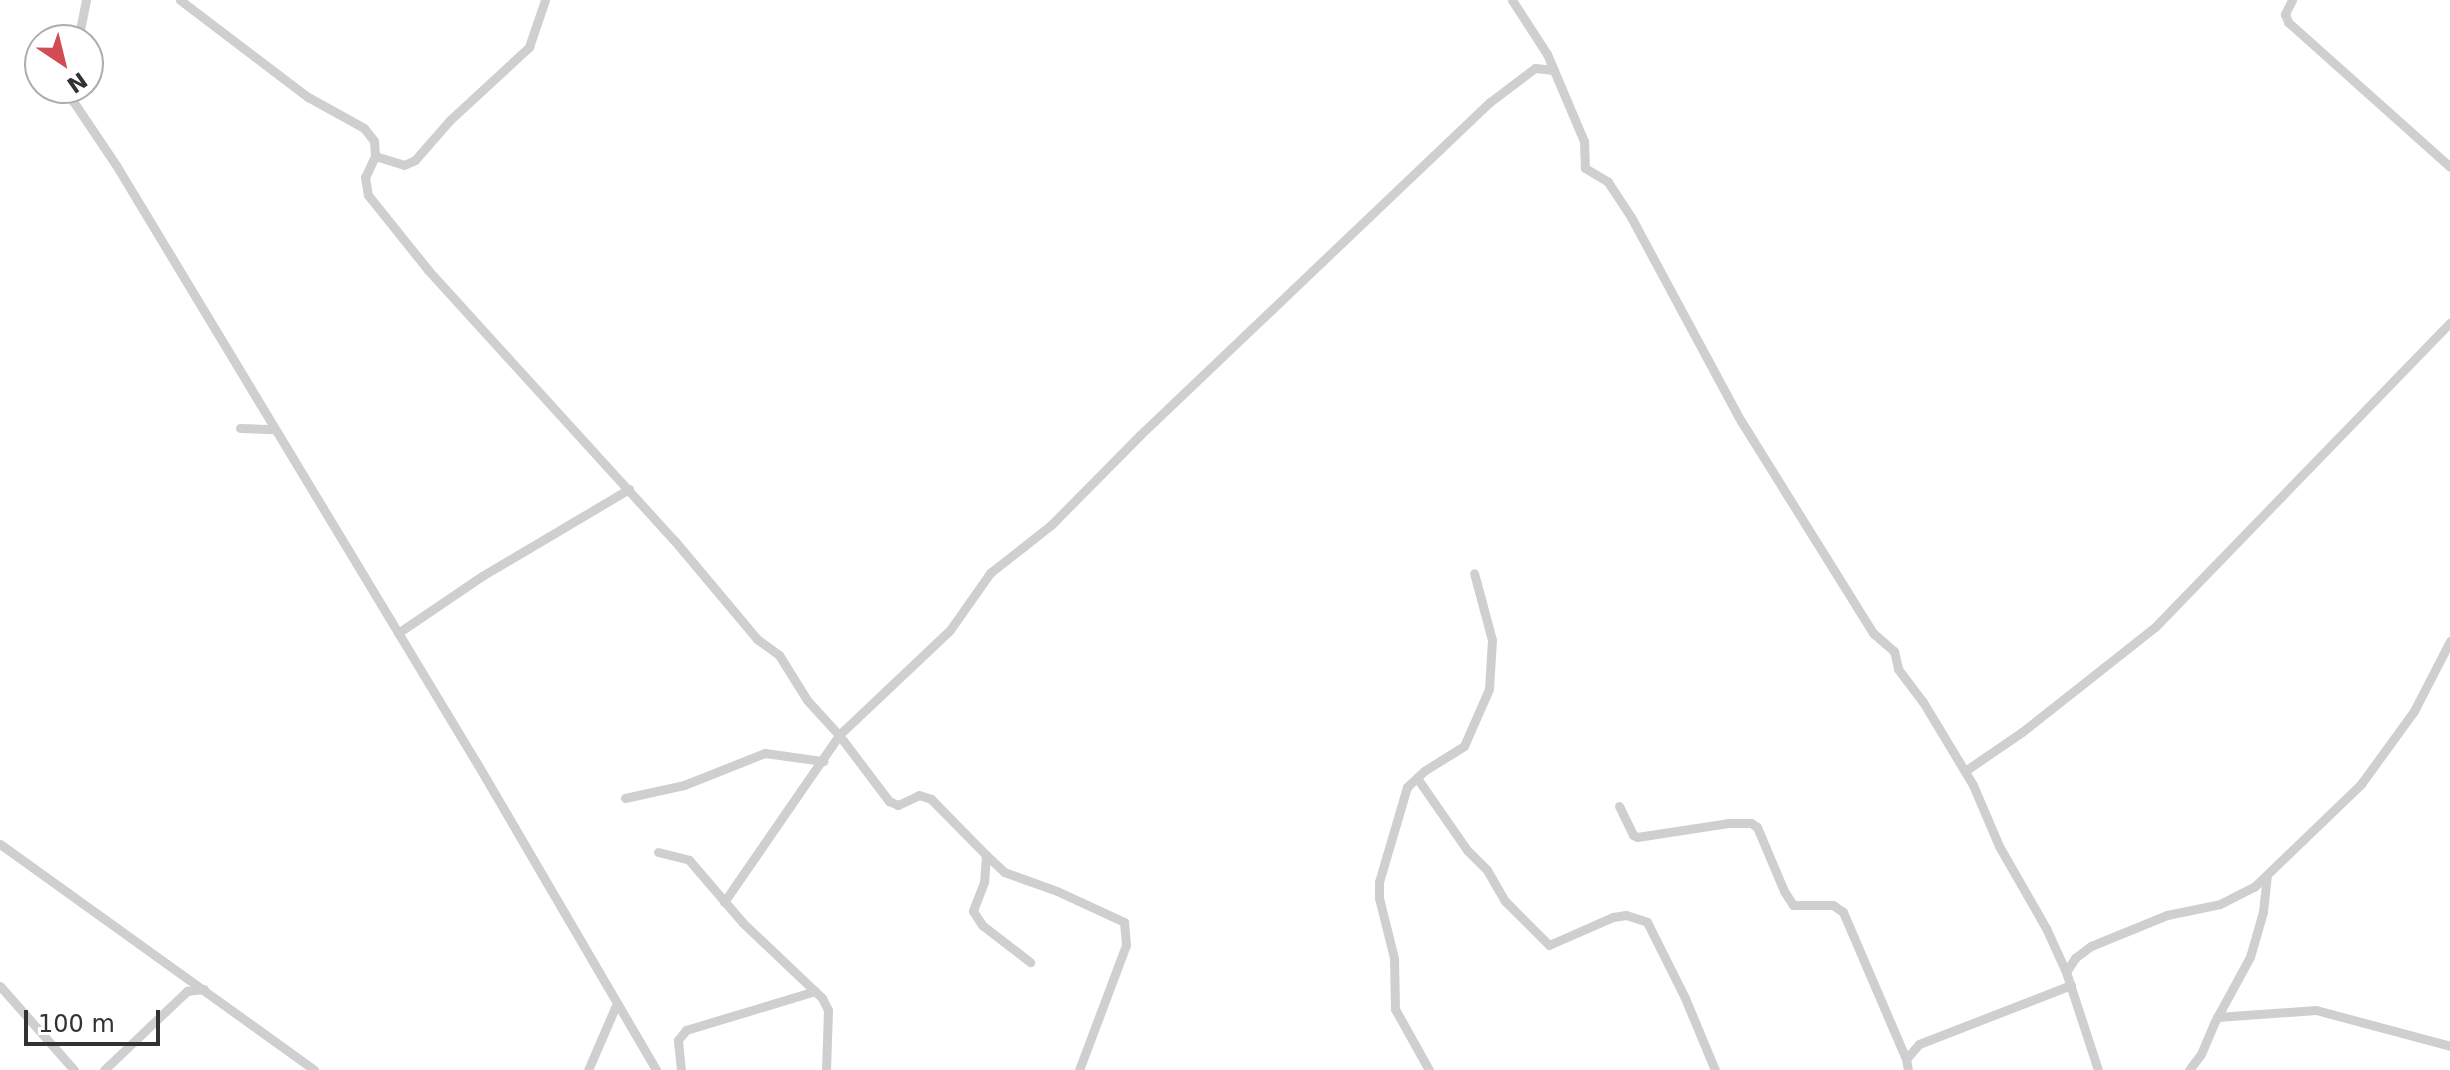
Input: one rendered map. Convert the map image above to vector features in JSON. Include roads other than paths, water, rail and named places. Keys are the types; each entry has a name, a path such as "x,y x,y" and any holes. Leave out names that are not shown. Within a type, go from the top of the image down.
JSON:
{"street":[{"path":"81,24 86,0"},
{"path":"180,0 308,97 364,128 374,141 375,156 365,177 368,195 428,270 629,489 757,639 779,655 807,700 839,735 889,801 898,805 919,795 931,799 1004,872 1057,891 1124,922 1126,945 1079,1070"},
{"path":"375,156 404,165 415,160 450,120 529,47 545,0"},
{"path":"1512,0 1540,41 1554,70 1584,141 1585,168 1608,182 1631,217 1741,421 1865,622 1878,639 1894,651 1902,676 1923,702 1965,771 1999,846 2046,928 2066,972 2098,1070"},
{"path":"2292,0 2285,14 2288,22 2450,167"},
{"path":"724,902 839,735 950,630 990,573 1051,525 1140,435 1312,275 1460,129 1527,71 1542,66 1554,70"},
{"path":"75,104 116,165 398,633 656,1070"},
{"path":"1965,771 2022,732 2155,627 2450,323"},
{"path":"240,428 274,429"},
{"path":"398,633 482,576 629,489"},
{"path":"1429,1070 1395,1009 1394,958 1379,890 1403,797 1417,778 1464,746 1489,689 1493,666 1492,640 1474,573"},
{"path":"2066,972 2075,958 2091,946 2167,915 2240,896 2267,875 2273,865 2317,829 2361,784 2414,711 2450,641"},
{"path":"625,798 684,785 765,753 823,761"},
{"path":"1417,778 1467,850 1487,870 1505,901 1549,945 1613,917 1626,915 1647,922 1685,998 1715,1070"},
{"path":"1619,806 1637,837 1728,823 1751,823 1757,827 1793,905 1833,905 1843,912 1907,1065"},
{"path":"0,844 205,989 250,1027 314,1070"},
{"path":"658,852 689,860 724,902 815,991 828,1010 826,1070"},
{"path":"986,855 984,882 973,911 982,925 1030,962"},
{"path":"2189,1070 2201,1054 2217,1017 2250,957 2263,912 2267,875"},
{"path":"1907,1065 1919,1044 2071,985"},
{"path":"0,986 74,1070"},
{"path":"104,1070 187,991 205,989"},
{"path":"681,1070 678,1040 686,1030 815,991"},
{"path":"588,1070 617,1003"},
{"path":"2217,1017 2316,1010 2450,1046"}]}
